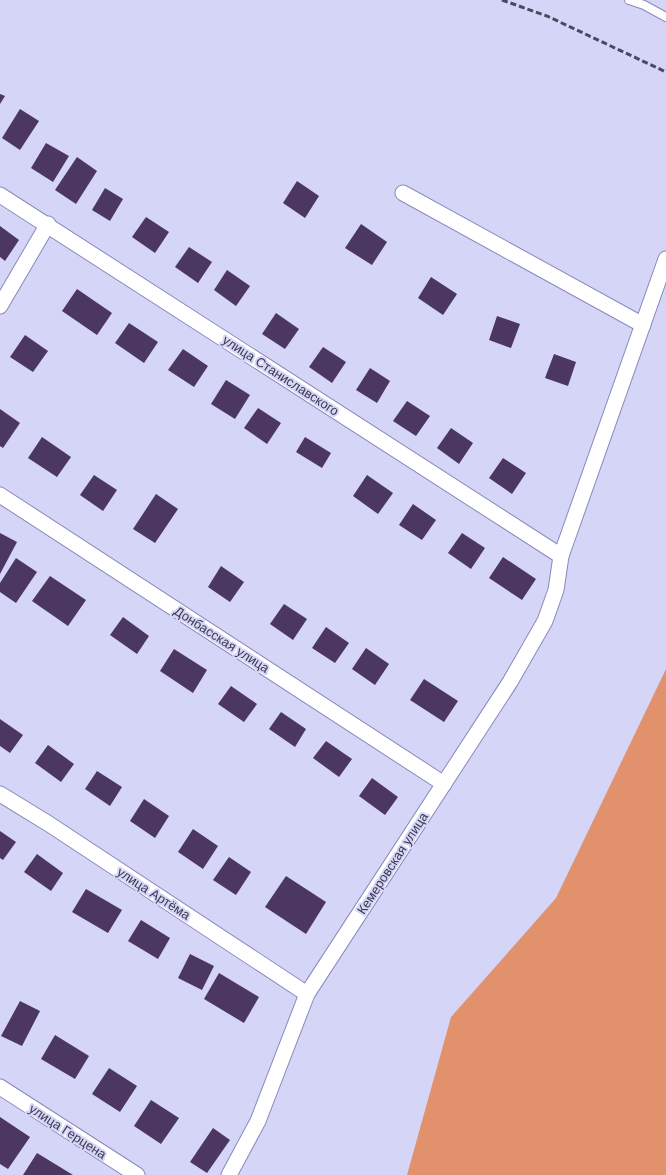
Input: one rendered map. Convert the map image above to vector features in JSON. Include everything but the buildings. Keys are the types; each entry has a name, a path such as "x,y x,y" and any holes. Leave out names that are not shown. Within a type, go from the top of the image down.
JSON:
{"street":[{"path":"403,193 643,324"},
{"name":"улица Станиславского","path":"0,195 48,224 561,556"},
{"path":"0,306 48,224"},
{"name":"Кемеровская улица","path":"229,1175 258,1121 307,994 510,682 545,621 556,590 561,556 666,259"},
{"name":"Донбасская улица","path":"0,495 444,784"},
{"name":"улица Артёма","path":"0,794 49,824 307,994"},
{"name":"улица Герцена","path":"0,1087 137,1175"}],"lane":[{"path":"629,0 644,5 666,17"}],"shaded area":[{"path":"666,669 666,1175 407,1175 451,1017 556,898"}],"railway":[{"path":"502,0 547,16 666,72"}]}
